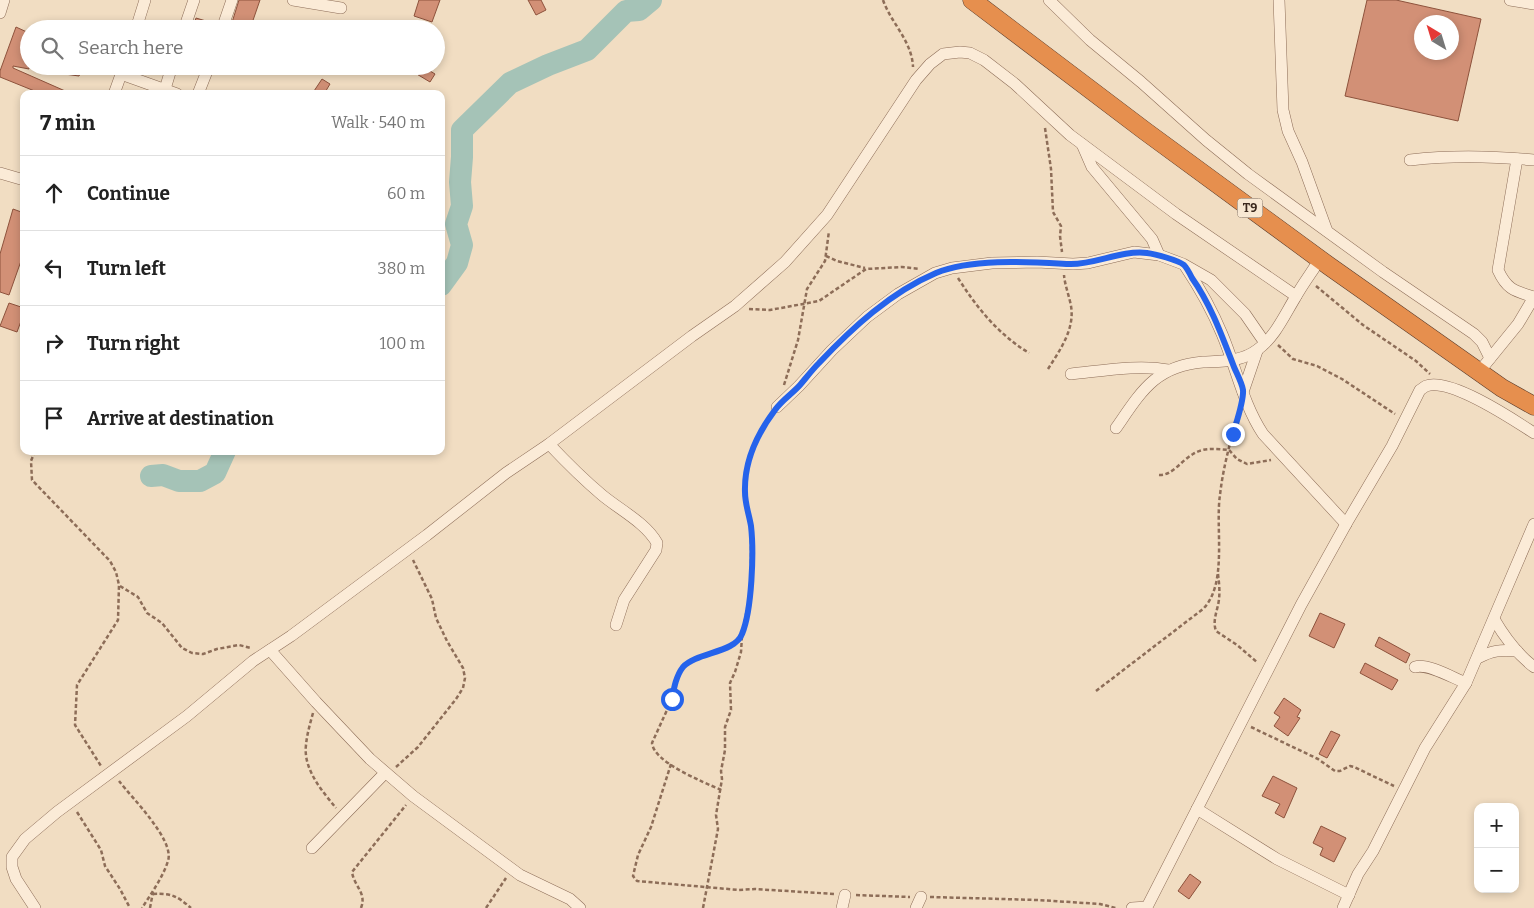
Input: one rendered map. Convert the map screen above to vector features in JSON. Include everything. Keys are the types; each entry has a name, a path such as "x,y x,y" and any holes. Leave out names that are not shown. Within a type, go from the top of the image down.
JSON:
{"highway":[{"name":"T9","path":"981,3 1145,131 1320,260 1502,388 1534,406"}],"street":[{"path":"0,13 4,0"},
{"path":"139,20 145,0"},
{"path":"187,20 194,0"},
{"path":"225,20 232,0"},
{"path":"293,0 341,8"},
{"path":"1049,0 1090,40 1206,140 1248,174 1383,272 1474,334 1482,342 1490,358"},
{"path":"1279,0 1283,110 1288,131 1302,162 1327,231"},
{"path":"1510,0 1534,4"},
{"path":"0,866 12,857 25,839 71,802 186,716 267,652 406,550 506,472 550,444 692,336 735,306 785,262 827,215 916,80 930,64 943,54 970,53 984,60 1015,84 1082,144 1176,214 1296,296"},
{"path":"116,90 121,75"},
{"path":"134,75 164,89 169,75"},
{"path":"200,90 205,75"},
{"path":"1082,144 1092,167 1152,239 1159,255"},
{"path":"1410,160 1435,157 1481,156 1534,160"},
{"path":"1479,372 1518,324 1534,297 1512,290 1503,281 1498,270 1517,158"},
{"path":"0,173 20,179"},
{"path":"776,407 868,316 898,294 935,273 952,268 992,263 1088,263 1134,252 1159,255 1184,264 1211,280 1245,314 1264,343"},
{"path":"1116,428 1146,387 1168,370 1201,362 1232,361 1247,356 1264,343 1280,324 1320,260"},
{"path":"1184,264 1222,334 1254,421 1263,434 1346,524"},
{"path":"1243,392 1264,343"},
{"path":"1071,374 1128,369 1161,368 1168,370"},
{"path":"1132,908 1146,908 1301,606 1406,421 1420,390 1426,386 1439,385 1461,390 1534,433"},
{"path":"550,444 572,468 645,528 657,543 656,550 624,600 616,625"},
{"path":"1343,908 1358,874 1373,851 1425,748 1466,683 1534,524"},
{"path":"1494,619 1516,651 1534,667"},
{"path":"1478,658 1497,650 1516,651"},
{"path":"267,652 386,774 413,796 532,882 570,899 580,908"},
{"path":"1415,667 1420,665 1431,668 1466,683"},
{"path":"312,848 386,774"},
{"path":"1197,809 1277,859 1349,894"},
{"path":"12,857 12,867 16,879 36,908"},
{"path":"842,908 845,895"}],"path":[{"path":"883,0 912,56 916,80"},
{"path":"1042,109 1051,168 1054,212 1062,226 1060,236 1065,285 1072,308 1070,326 1065,341 1048,369"},
{"path":"702,908 718,829 716,815 721,790 725,727 731,710 730,683 739,661 751,587 751,526 745,490 747,469 754,443 776,407 798,340 809,284 825,261 829,228 827,215"},
{"path":"826,256 836,261 866,269 912,267 926,269 935,273"},
{"path":"952,268 969,296 990,323 1009,340 1029,353"},
{"path":"735,306 770,310 823,299 866,269"},
{"path":"1307,279 1363,325 1416,361 1439,385"},
{"path":"1264,343 1293,359 1317,366 1342,379 1406,421"},
{"path":"1096,692 1203,610 1212,597 1220,560 1218,512 1228,450 1243,392"},
{"path":"1159,475 1166,474 1193,453 1208,448 1228,450 1237,459 1247,464 1285,458"},
{"path":"33,455 30,461 32,480 110,561 116,572 119,585 118,620 77,685 75,725 91,752 150,819 165,842 169,860 153,892 142,908"},
{"path":"386,774 418,746 439,721 464,688 465,678 463,668 446,641 436,618 432,599 426,584 406,550"},
{"path":"1218,571 1220,595 1215,616 1214,625 1216,631 1244,649 1267,674"},
{"path":"119,585 138,597 147,613 162,623 182,648 192,653 203,654 218,648 239,644 267,652"},
{"path":"721,790 671,764 658,755 653,749 652,743 672,699 679,673 684,666 695,658 734,644 742,636"},
{"path":"316,702 305,746 307,760 318,786 343,817"},
{"path":"1240,723 1272,736 1318,759 1335,771 1340,771 1350,766 1354,767 1403,789"},
{"path":"671,764 651,827 638,855 633,876 637,881 706,888"},
{"path":"361,908 363,903 362,894 352,872 413,796"},
{"path":"71,802 101,850 104,866 130,908"},
{"path":"486,908 512,868"},
{"path":"150,908 153,892"},
{"path":"153,892 174,895 191,908"}],"building":[{"path":"239,0 260,0 253,20 233,20"},
{"path":"419,0 440,0 433,20 414,16"},
{"path":"528,0 541,0 546,10 536,15"},
{"path":"1367,0 1396,0 1481,19 1458,121 1345,96"},
{"path":"16,27 20,29 20,67 13,66 13,68 20,71 20,75 29,75 63,90 32,90 0,77 0,71"},
{"path":"418,75 434,75 430,82"},
{"path":"322,79 330,84 326,90 315,90"},
{"path":"13,209 20,212 20,264 9,295 0,292 0,254"},
{"path":"9,303 20,307 20,324 17,332 0,326"},
{"path":"1320,613 1345,624 1334,648 1309,636"},
{"path":"1379,637 1410,654 1406,663 1375,646"},
{"path":"1365,663 1398,680 1392,690 1360,673"},
{"path":"1284,698 1301,710 1297,717 1300,718 1288,736 1274,726 1280,717 1274,713"},
{"path":"1331,731 1340,735 1327,758 1319,754"},
{"path":"1273,776 1297,788 1284,818 1275,813 1280,804 1262,796"},
{"path":"1321,826 1346,838 1334,862 1320,855 1323,848 1313,843"},
{"path":"1190,874 1201,882 1189,899 1178,891"}],"waterway":[{"path":"445,280 457,263 462,245 456,224 462,206 460,182 462,130 510,83 548,65 587,50 626,11 639,10 651,0"},
{"path":"151,476 163,475 179,481 200,481 215,473 223,455"}],"route":[{"path":"672,699 679,673 684,666 695,658 734,644 742,636 751,587 751,526 746,507 745,490 747,469 754,443 766,423 776,407 799,386 816,365 868,316 898,294 935,273 952,268 992,263 1088,263 1134,252 1159,255 1184,264 1222,334 1243,392 1233,434"}]}
